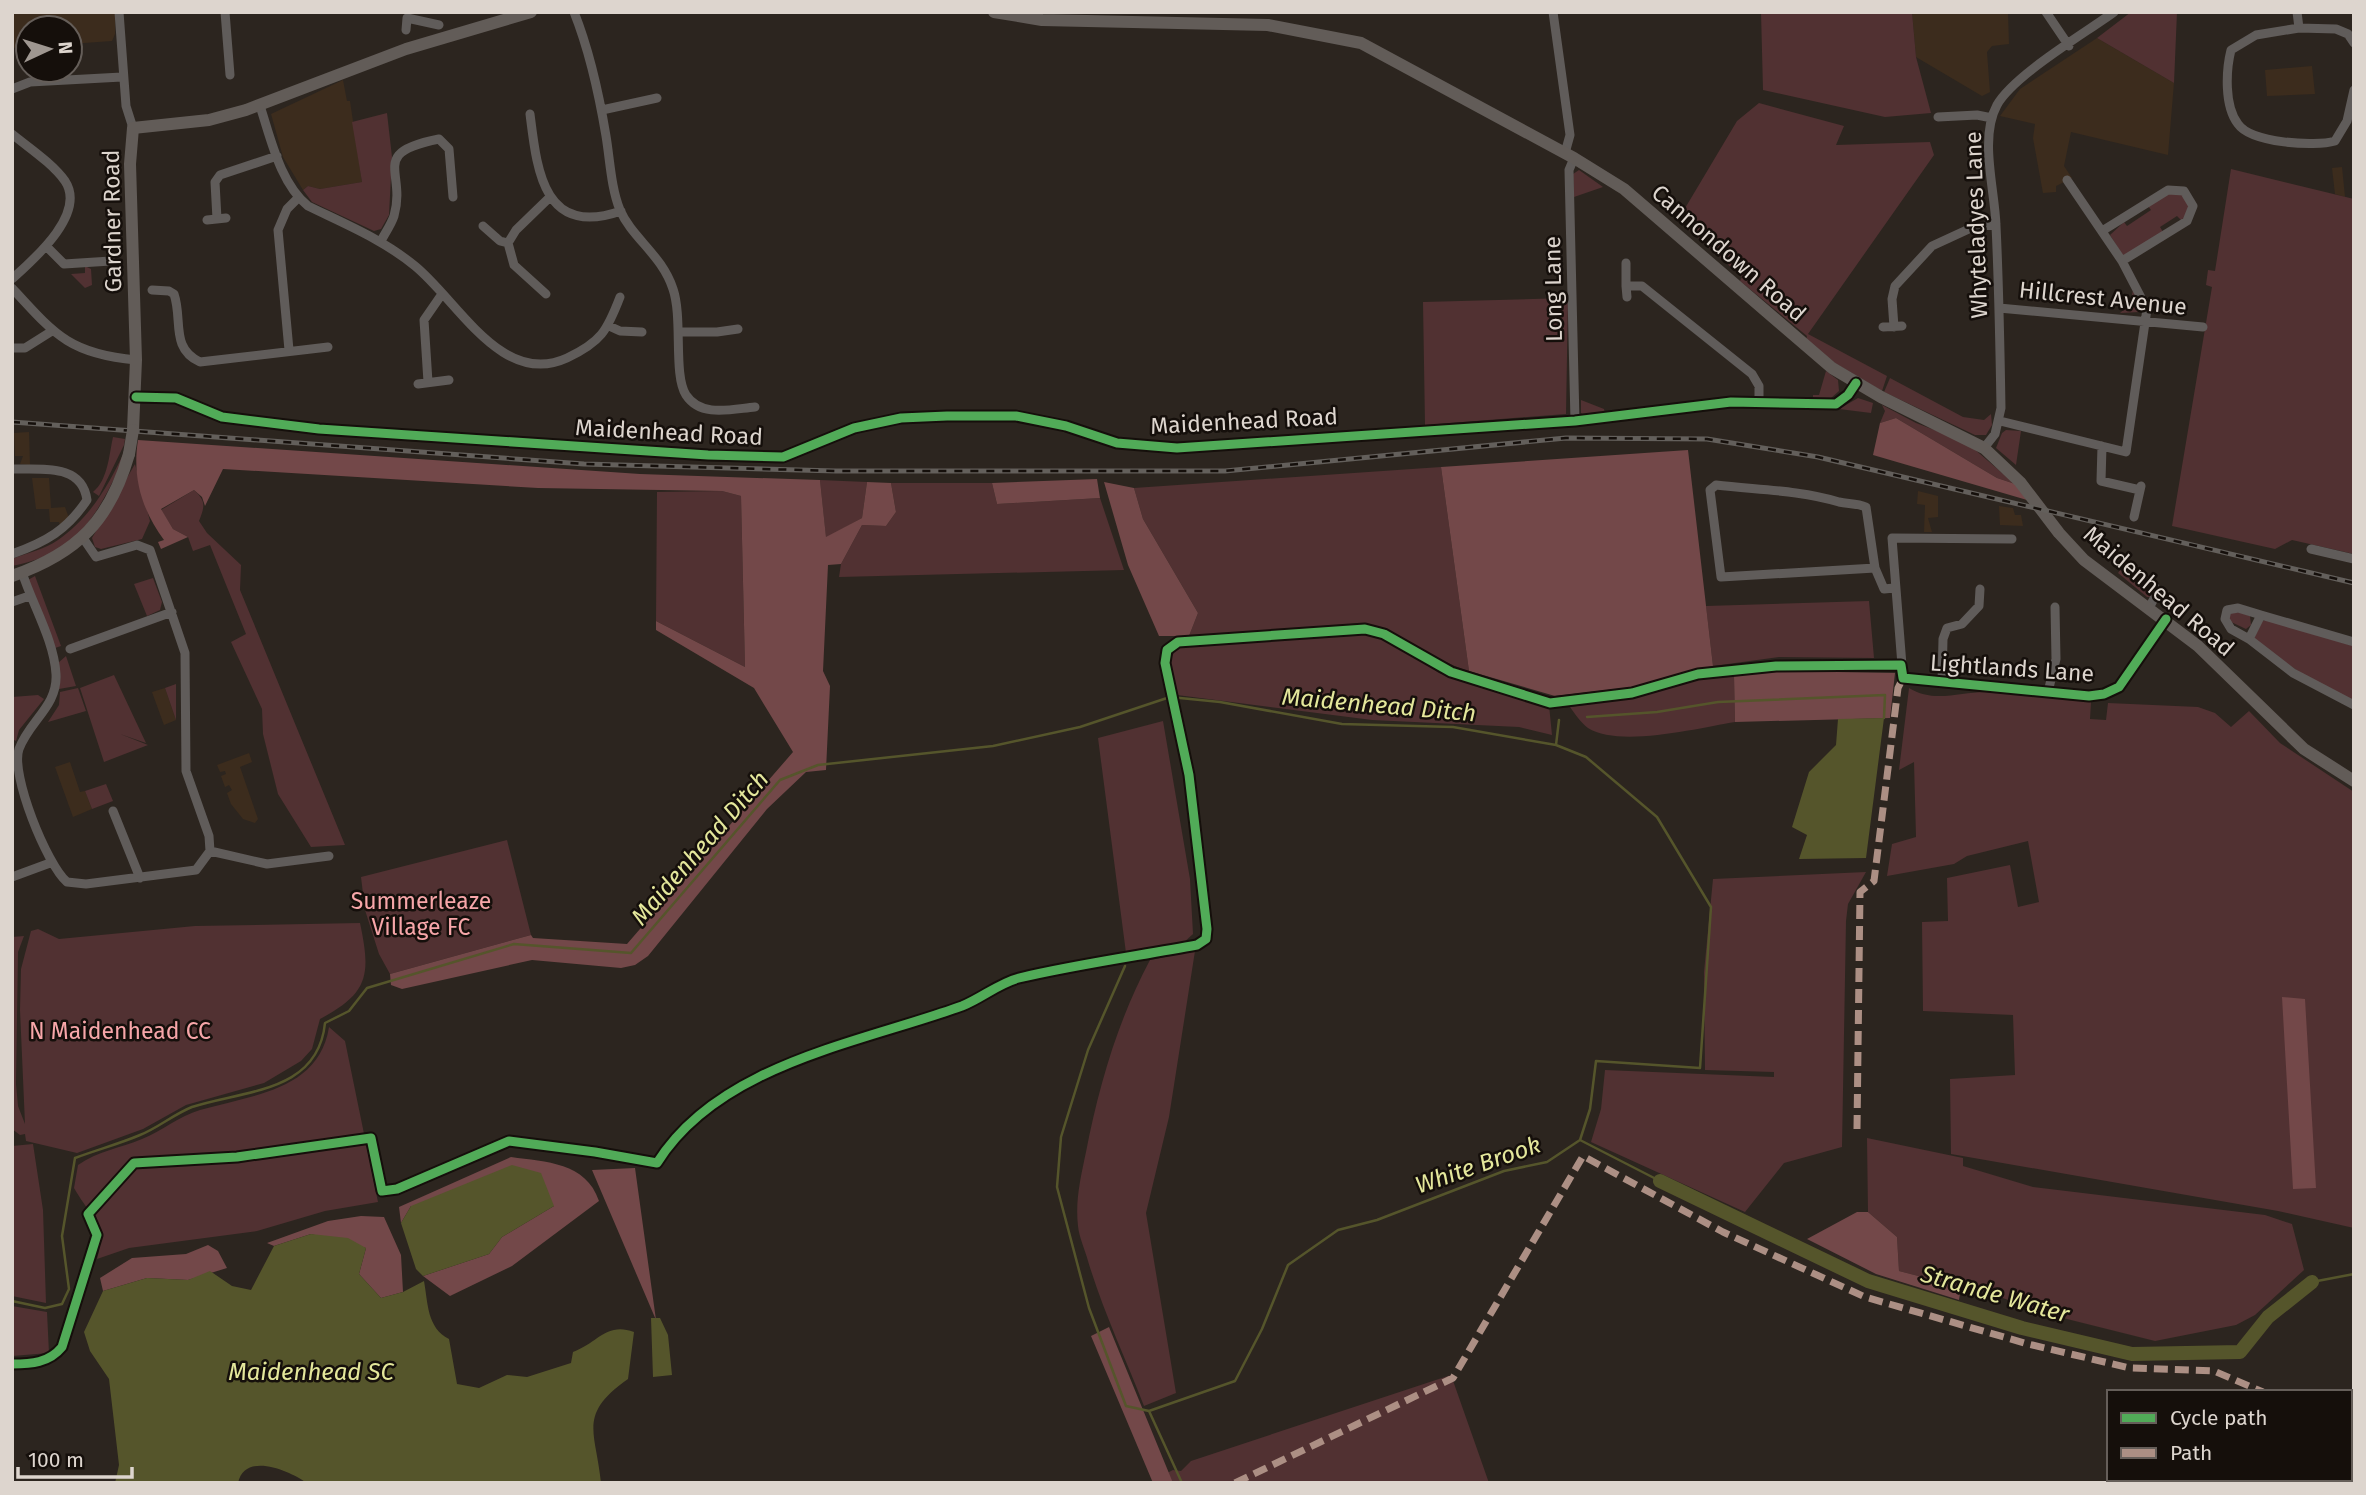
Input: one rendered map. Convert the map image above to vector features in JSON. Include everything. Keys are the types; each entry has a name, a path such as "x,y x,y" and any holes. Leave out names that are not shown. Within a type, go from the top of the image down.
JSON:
{"main road":[{"path":"133,128 208,120 260,106 406,49 515,14 531,12"},
{"name":"Cannondown Road","path":"994,12 1042,20 1268,25 1361,43 1569,155 1623,189 1799,342 1856,383"},
{"name":"Gardner Road","path":"17,574 54,558 83,538 102,516 119,487 129,454 136,397 130,164 133,128"},
{"name":"Maidenhead Road","path":"1856,383 1984,447 2020,481 2059,533 2084,560 2166,619 2198,646 2304,749 2354,781"}],"street":[{"name":"Gardner Road","path":"119,12 122,77 126,106 133,128"},
{"path":"225,12 230,75"},
{"path":"395,12 407,18 439,25"},
{"path":"574,12 602,110 621,211 658,257 674,290 680,332 680,380 686,395 699,408 719,411 755,407"},
{"name":"Long Lane","path":"1553,12 1570,135 1575,421"},
{"path":"2046,12 2068,46"},
{"name":"Whyteladyes Lane","path":"2000,421 1996,223 1989,141 1992,118 1998,103 2012,86 2114,12"},
{"path":"2297,12 2299,28"},
{"path":"406,30 407,18"},
{"path":"2354,43 2348,34 2336,29 2299,28 2256,35 2231,50 2226,69 2233,115 2238,126 2247,131 2304,146 2336,141 2347,121 2354,93"},
{"path":"12,89 30,82 122,77"},
{"path":"602,110 657,98"},
{"path":"260,106 277,156 298,198 308,206 380,241 423,273 494,344 521,363 534,366 552,365 594,345 609,326 620,297"},
{"path":"1938,117 1977,115 1992,118"},
{"path":"527,121 535,159 549,198 568,211 586,217 603,218 621,211"},
{"path":"12,134 66,183 69,200 66,216 47,246 12,279"},
{"path":"380,241 395,214 394,169 400,152 440,135 449,149 458,181 453,197"},
{"path":"217,219 215,182 220,175 277,156"},
{"path":"1984,447 2000,421 2126,452 2145,320 2143,297 2067,180"},
{"path":"2102,231 2168,190 2184,191 2190,197 2193,206 2187,221 2122,261"},
{"path":"289,350 278,230 287,209 298,198"},
{"path":"545,294 514,265 508,243 516,230 549,198"},
{"path":"1883,327 1898,326 1892,299 1895,286 1932,246 1971,228 1996,223"},
{"path":"483,226 500,241 508,243"},
{"path":"47,246 64,264 111,261"},
{"path":"1626,263 1627,297"},
{"path":"537,286 545,276"},
{"path":"1626,286 1642,286 1752,373 1759,386 1759,402"},
{"path":"12,288 52,331 79,349 136,360"},
{"path":"152,290 185,294"},
{"path":"428,382 424,320 442,293"},
{"path":"174,294 177,332 188,356 200,362 328,347"},
{"name":"Hillcrest Avenue","path":"1999,308 2203,327"},
{"path":"609,326 620,331 642,332"},
{"path":"680,332 738,329"},
{"path":"12,348 25,348 52,331"},
{"path":"418,384 449,380"},
{"name":"Maidenhead Road","path":"136,397 176,398 222,417 319,429 606,450 783,457 854,428 901,418 1016,416 1066,426 1117,443 1177,448 1575,421 1712,404 1836,404 1848,395 1856,383"},
{"path":"2102,446 2101,481 2141,487 2134,517"},
{"path":"12,469 46,470 75,475 85,485 87,500 73,522 52,538 12,554"},
{"path":"1875,568 1721,577 1710,490 1716,485 1762,491 1788,490 1866,507 1875,568 1884,589 1894,588 1892,538 2012,539"},
{"path":"17,574 29,596 56,674 51,702 31,727 17,755 17,785 50,863 67,882 86,884 195,870 210,851 209,836 186,771 185,653 172,612 150,550 136,545 96,557 83,538"},
{"path":"2315,552 2354,559"},
{"path":"2133,572 2155,587 2157,595 2150,607"},
{"name":"Lightlands Lane","path":"1894,588 1903,678 2089,696 2119,687 2166,619"},
{"path":"1941,682 1943,639 1947,628 1962,624 1979,606 1980,589"},
{"path":"12,602 29,596"},
{"path":"2049,692 2060,621 2055,607"},
{"path":"2354,642 2238,608 2227,610 2225,619 2231,629 2249,639 2293,673 2354,705"},
{"path":"70,649 172,612"},
{"path":"2249,639 2261,615"},
{"path":"113,811 114,822 140,878"},
{"path":"210,851 267,864 329,856"},
{"path":"12,877 50,863"}],"shaded area":[{"path":"12,12 115,12 115,34 112,41 84,43 84,14 14,14 12,48"},
{"path":"1912,12 2008,12 2009,44 1992,46 1987,52 1990,92 1982,96 1916,57"},
{"path":"2097,38 2174,83 2168,155 2071,132 2064,166 2072,178 2056,186 2056,192 2043,193 2033,138 2035,124 2000,116 2020,89"},
{"path":"2312,66 2315,94 2267,96 2265,70"},
{"path":"343,80 347,101 350,101 362,182 320,189 308,186 303,190 283,157 271,114"},
{"path":"2342,167 2345,197 2335,194 2332,168"},
{"path":"1896,418 1997,478 2015,484 2027,500 1873,455 1880,423"},
{"path":"29,432 30,465 20,464 23,456 15,456 14,433"},
{"path":"138,440 640,474 820,480 826,537 862,518 867,482 891,483 896,512 886,526 862,525 841,564 828,565 823,671 830,686 826,770 806,772 767,809 648,956 635,965 621,968 532,960 402,989 391,985 390,974 531,935 533,938 627,944 793,752 754,688 656,630 656,621 745,667 741,496 722,491 538,488 223,469 205,506 202,497 194,490 161,509 173,529 188,537 161,549 158,542 164,540 156,529 140,493 136,467"},
{"path":"1688,450 1713,666 1633,687 1555,696 1469,671 1441,467"},
{"path":"32,478 49,478 51,508 65,507 69,518 60,525 59,522 50,522 49,509 36,509"},
{"path":"1097,479 1100,498 997,504 992,483"},
{"path":"1104,482 1134,488 1143,519 1198,613 1189,636 1159,636 1128,565"},
{"path":"1918,491 1938,496 1938,517 1928,518 1932,532 1924,532 1925,505 1917,504"},
{"path":"1999,506 2013,508 2015,515 2021,515 2023,526 2000,525"},
{"path":"1777,671 1895,673 1890,718 1735,722 1734,676"},
{"path":"165,688 176,720 164,725 152,692"},
{"path":"249,753 252,762 240,767 258,819 255,823 243,819 231,804 227,793 232,790 229,785 225,787 221,776 226,774 225,771 220,772 217,765"},
{"path":"70,762 80,792 85,791 92,809 73,817 55,767"},
{"path":"2282,997 2305,999 2316,1188 2293,1189"},
{"path":"511,1157 551,1163 575,1171 593,1188 599,1201 512,1266 450,1296 423,1276 489,1254 502,1237 554,1206 411,1206 401,1223 399,1207"},
{"path":"635,1168 656,1320 592,1170"},
{"path":"1857,1212 1868,1212 1897,1237 1899,1271 1961,1287 1959,1300 1876,1274 1807,1239"},
{"path":"361,1216 384,1217 401,1255 403,1292 381,1298 359,1274 366,1248 311,1234 274,1246 267,1243 328,1221"},
{"path":"208,1245 218,1251 227,1268 188,1280 147,1278 103,1291 100,1278 132,1258 186,1254"},
{"path":"1109,1327 1173,1483 1153,1483 1091,1336"}],"green space":[{"path":"1761,12 1912,12 1916,57 1931,113 1885,117 1763,90"},
{"path":"2131,12 2177,12 2174,83 2097,38"},
{"path":"1759,103 1844,126 1836,145 1930,142 1934,155 1808,334 1887,376 1882,391 1835,363 1806,340 1807,336 1740,281 1742,277 1678,220 1737,121"},
{"path":"387,113 392,157 389,215 381,229 374,231 312,202 303,190 308,186 320,189 362,182 352,122"},
{"path":"2231,169 2354,199 2354,554 2292,540 2275,549 2172,526 2212,287 2206,285 2208,270 2215,271"},
{"path":"1579,170 1603,187 1574,197 1573,174"},
{"path":"2170,191 2182,192 2190,205 2186,217 2181,220 2177,216 2160,227 2163,232 2123,256 2110,235 2124,222 2127,226 2151,210 2148,206"},
{"path":"85,266 91,269 92,285 85,288 71,274 85,273"},
{"path":"2133,290 2140,302 2140,312 2120,313 2130,304"},
{"path":"1568,298 1566,414 1425,425 1423,302"},
{"path":"1826,371 1838,380 1839,391 1830,399 1813,398 1813,395 1819,395"},
{"path":"1890,378 1963,417 1984,420 1991,414 1992,425 1986,435 1975,435 1884,392"},
{"path":"1858,398 1873,403 1871,413 1839,409"},
{"path":"1581,400 1604,409 1605,414 1585,416 1581,413"},
{"path":"1882,405 1916,423 1966,442 2015,484 1997,478 1896,418 1880,423 1885,411"},
{"path":"2006,430 2021,431 2016,465 1996,448"},
{"path":"113,437 125,439 124,445 99,496 93,492 105,474"},
{"path":"126,448 125,456 106,495 84,528 71,541 55,551 12,566 12,559 53,543 80,521 106,486"},
{"path":"135,464 150,521 142,539 101,549 95,547 92,538"},
{"path":"1441,467 1469,671 1378,627 1364,623 1189,636 1198,613 1143,519 1134,488"},
{"path":"820,480 867,482 862,518 826,538"},
{"path":"891,483 992,483 997,504 1100,498 1124,570 839,577 841,564 862,525 886,526 896,512"},
{"path":"194,490 201,497 203,504 199,521 207,533 241,565 240,590 345,845 311,847 278,794 263,734 262,709 231,642 246,634 210,545 193,551 188,537 173,529 161,510"},
{"path":"722,491 741,496 745,667 656,621 657,492"},
{"path":"2120,570 2151,588 2151,597 2147,597 2118,573"},
{"path":"35,576 61,646 55,648 28,580"},
{"path":"153,578 162,602 160,610 147,616 134,584"},
{"path":"1869,601 1874,658 1779,657 1713,666 1706,606"},
{"path":"2239,612 2250,616 2251,625 2246,629 2229,621 2228,614"},
{"path":"2262,621 2354,646 2354,704 2308,678 2256,642 2254,638"},
{"path":"1356,633 1380,635 1439,673 1549,705 1552,735 1519,727 1372,720 1177,695 1168,663 1179,644"},
{"path":"66,656 76,686 59,689 58,663"},
{"path":"114,675 146,743 120,734 148,745 104,762 80,688"},
{"path":"1734,676 1735,722 1660,735 1619,736 1602,734 1588,728 1570,707 1631,698 1697,680"},
{"path":"176,684 176,720 165,688"},
{"path":"78,688 86,711 48,722 59,705 60,692"},
{"path":"1909,688 1919,693 1938,696 2001,692 2091,702 2090,719 2106,720 2108,703 2198,707 2215,713 2231,727 2249,711 2280,743 2354,792 2354,1228 2278,1211 1951,1154 1950,1079 2015,1075 2013,1015 1923,1011 1922,922 1948,921 1947,878 2010,865 2018,907 2039,902 2028,841 1967,856 1954,864 1887,876 1892,844 1916,837 1914,762 1899,770"},
{"path":"38,695 44,699 19,730 16,741 12,739 12,697"},
{"path":"1163,721 1190,879 1193,934 1182,944 1126,953 1098,738"},
{"path":"106,784 113,801 92,809 85,791"},
{"name":"Summerleaze Village FC","path":"507,840 531,935 390,974 379,954 365,910 361,877"},
{"path":"1866,872 1848,904 1846,921 1842,1147 1784,1163 1745,1212 1591,1142 1601,1109 1605,1070 1774,1077 1774,1072 1705,1070 1704,972 1713,879"},
{"name":"N Maidenhead CC","path":"360,923 365,969 357,991 336,1010 320,1019 312,1049 301,1061 264,1083 186,1105 143,1129 77,1153 26,1141 25,1134 20,1135 12,1129 12,937 24,936 18,952 16,1084 18,1106 25,1124 21,969 31,931 38,929 59,939 195,926"},
{"path":"1195,951 1169,1117 1146,1213 1176,1393 1144,1406 1100,1298 1081,1239 1077,1216 1080,1179 1091,1127 1119,1029 1150,960"},
{"path":"329,1027 345,1041 378,1202 325,1211 257,1231 129,1248 97,1259 100,1248 98,1229 74,1188 78,1165 101,1153 149,1136 192,1113 280,1087 312,1065 323,1048"},
{"path":"1867,1138 1963,1158 1963,1166 2033,1187 2265,1215 2292,1224 2304,1270 2255,1315 2236,1325 2155,1341 2047,1314 1961,1283 1961,1287 1899,1271 1897,1237 1868,1212"},
{"path":"33,1144 43,1210 46,1303 12,1296 12,1146"},
{"path":"12,1306 47,1312 49,1353 12,1356"},
{"path":"1451,1375 1489,1483 1162,1483 1159,1477 1173,1470 1181,1471 1191,1461"}],"water":[{"path":"1884,718 1866,858 1799,859 1807,835 1792,827 1809,772 1836,745 1838,719"},
{"path":"512,1165 541,1173 554,1206 502,1237 489,1254 423,1276 416,1269 401,1223 411,1206"},
{"name":"Maidenhead SC","path":"311,1234 348,1238 366,1248 359,1274 381,1298 403,1292 424,1281 432,1322 449,1339 457,1384 479,1388 507,1375 527,1377 571,1363 573,1352 609,1332 634,1332 628,1379 612,1392 596,1414 594,1437 601,1483 307,1483 280,1469 258,1466 242,1473 238,1483 115,1483 119,1465 109,1379 90,1351 84,1332 103,1291 147,1278 188,1280 210,1271 232,1286 251,1290 274,1246"},
{"path":"651,1318 660,1318 668,1335 672,1375 653,1377"}],"waterway":[{"path":"1587,717 1657,712 1718,702 1885,695 1884,718"},
{"name":"Maidenhead Ditch","path":"12,1301 45,1308 62,1304 69,1289 62,1236 75,1158 140,1135 192,1107 275,1085 294,1076 309,1063 319,1046 325,1023 349,1011 367,988 514,944 631,953 780,780 818,765 993,746 1080,727 1170,697 1220,702 1342,724 1453,727 1556,745 1586,757 1657,817 1711,907 1700,1068 1596,1061 1590,1109 1580,1140 1547,1162 1504,1171 1377,1220 1338,1230 1288,1265 1262,1329 1235,1381 1149,1411 1182,1483"},
{"name":"Maidenhead Ditch","path":"1556,745 1559,720"},
{"path":"1125,966 1088,1050 1061,1137 1057,1187 1089,1308 1126,1406 1149,1411"},
{"path":"1580,1140 1660,1181"},
{"name":"Strande Water","path":"1660,1181 1868,1281 2022,1328 2132,1354 2240,1352 2268,1317 2312,1282"},
{"path":"2312,1282 2354,1274"}],"railway":[{"path":"12,422 584,464 836,471 1225,471 1566,438 1707,439 1818,457 2354,583"}],"marked path":[{"path":"1857,1129 1860,892 1874,881 1898,688 1903,678"},
{"path":"1235,1483 1453,1378 1583,1156 1723,1232 1865,1297 2028,1344 2130,1368 2214,1371 2258,1390"}],"cycle path":[{"path":"136,397 176,398 222,417 319,429 708,455 783,457 854,428 901,418 1016,416 1066,426 1117,443 1177,448 1575,421 1731,402 1836,404 1848,395 1856,383"},
{"path":"12,1364 33,1363 45,1359 62,1347 97,1235 88,1214 134,1163 237,1157 371,1138 382,1191 397,1189 509,1141 657,1163 684,1129 716,1102 794,1061 962,1006 1004,983 1019,978 1197,945 1206,939 1207,929 1189,775 1165,663 1167,650 1178,642 1365,629 1384,634 1451,672 1550,703 1632,693 1698,674 1776,666 1901,665 1903,678 2089,696 2104,694 2119,687 2166,619"}],"water label":[{"name":"White Brook","path":"1478,1165"}]}
